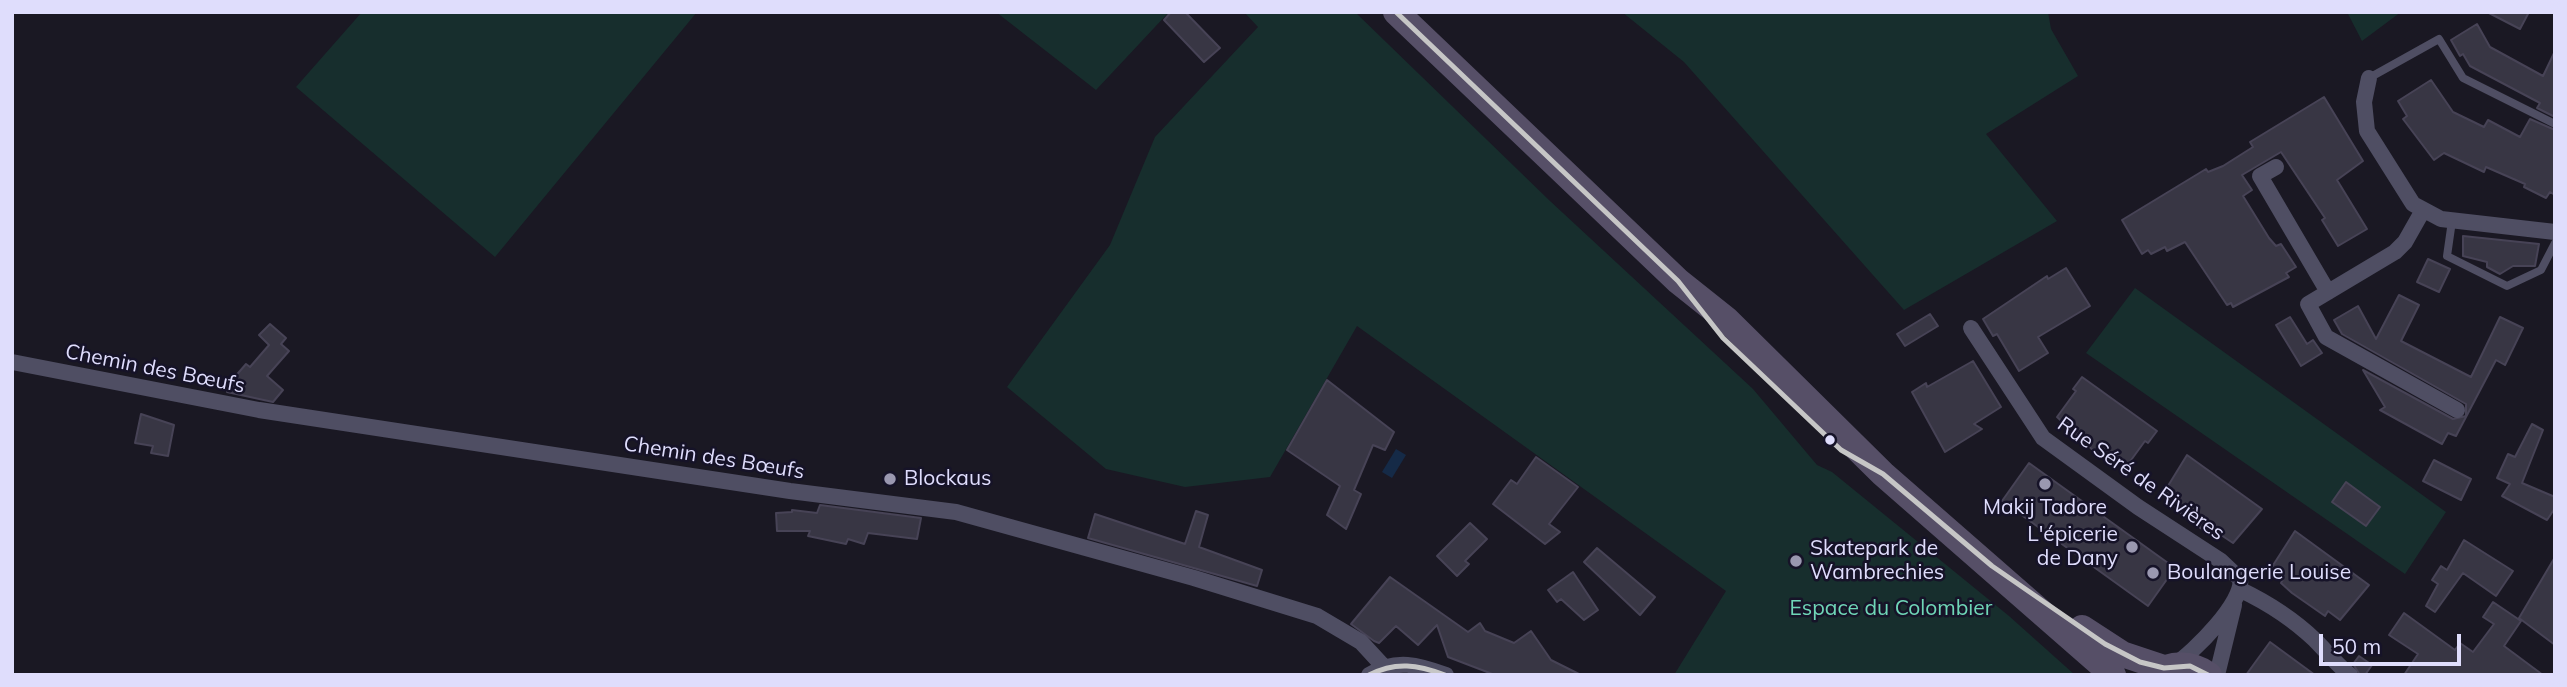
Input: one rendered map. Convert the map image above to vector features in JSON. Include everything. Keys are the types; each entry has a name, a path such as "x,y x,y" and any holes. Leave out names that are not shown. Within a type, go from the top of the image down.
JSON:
{"main road":[{"path":"1396,12 1678,281 1723,338 1831,441 1850,456 1883,474 1992,566 2113,675"},
{"path":"1992,566 2122,654 2164,669 2193,667 2209,675"}],"street":[{"path":"2369,78 2364,102 2367,131 2400,188 2422,212 2452,221 2555,232"},
{"path":"2276,167 2260,176 2328,292"},
{"path":"2422,212 2405,242 2395,251 2308,304 2326,337 2457,410"},
{"name":"Rue Séré de Rivières","path":"1971,328 2040,435 2138,507 2227,565 2240,579 2238,597 2262,601 2311,637 2331,660 2350,675"},
{"name":"Chemin des Bœufs","path":"12,362 259,410 985,518 1317,616 1350,634 1384,667"},
{"path":"2164,669 2188,655 2238,597"},
{"path":"2217,675 2238,597"},
{"path":"1369,675 1384,667 1414,664 1446,675"}],"lane":[{"path":"2369,78 2439,39 2463,78 2555,124"},
{"path":"2452,221 2447,256 2507,286 2541,270 2555,243"}],"green space":[{"path":"362,12 697,12 495,257 296,87"},
{"path":"996,12 1169,12 1096,90"},
{"name":"Espace du Colombier","path":"1244,12 1355,12 1550,201 1753,389 1817,465 1832,472 2009,616 2075,675 1674,675 1726,591 1357,326 1270,477 1185,487 1106,469 1007,387 1110,245 1155,137 1258,27"},
{"path":"1622,12 2048,12 2051,29 2078,76 1986,134 2057,221 1904,310 1684,62"},
{"path":"2347,12 2401,12 2362,41"},
{"path":"2135,288 2446,512 2405,574 2086,353"}],"water":[{"path":"1396,449 1406,455 1392,478 1382,472"}],"building":[{"path":"1171,12 1185,12 1220,48 1204,62 1164,20"},
{"path":"2487,12 2529,12 2520,29"},
{"path":"2477,24 2490,47 2543,76 2555,51 2555,117 2537,108 2540,103 2470,66 2463,54 2460,56 2451,40"},
{"path":"2431,80 2453,112 2484,127 2488,120 2520,137 2530,119 2555,130 2555,195 2550,192 2546,198 2524,187 2525,184 2486,167 2484,172 2444,153 2434,160 2403,119 2407,116 2398,101"},
{"path":"2324,97 2363,161 2337,180 2367,229 2338,246 2322,220 2325,218 2281,152 2242,175 2252,190 2243,196 2269,238 2276,246 2281,244 2296,267 2286,273 2289,277 2233,307 2231,303 2227,305 2185,242 2167,251 2165,247 2151,254 2148,250 2142,254 2122,220 2206,169 2208,172 2223,166 2253,147 2250,142"},
{"path":"2463,236 2539,244 2535,266 2513,266 2500,274 2487,267 2487,262 2463,256"},
{"path":"2428,259 2450,269 2439,292 2417,282"},
{"path":"2066,268 2090,306 2038,337 2048,353 2019,371 1997,334 1993,336 1983,319 2047,276 2048,279"},
{"path":"2399,295 2419,305 2401,341 2471,377 2500,317 2523,328 2505,365 2496,360 2456,436 2448,433 2442,444 2380,410 2385,407 2363,370 2453,419 2466,416 2466,404 2342,334 2334,320 2358,306 2376,339"},
{"path":"1930,314 1938,326 1905,346 1897,334"},
{"path":"2290,317 2307,344 2313,340 2322,353 2301,366 2276,325"},
{"path":"270,324 286,338 281,344 289,351 267,376 283,390 273,402 227,392 229,379 233,379 246,364 250,367 269,345 259,335"},
{"path":"1973,361 2001,407 1974,424 1982,429 1945,452 1912,392 1926,383 1927,387"},
{"path":"2082,377 2157,431 2148,443 2145,441 2126,467 2114,458 2111,463 2096,453 2057,417 2076,391 2073,389"},
{"path":"1327,380 1394,432 1385,450 1373,445 1354,490 1361,494 1346,529 1327,515 1340,486 1287,450"},
{"path":"141,414 174,425 168,456 151,453 153,446 135,443"},
{"path":"2532,424 2543,430 2522,483 2555,497 2555,508 2547,520 2502,496 2510,484 2497,478 2508,454 2515,457"},
{"path":"2187,455 2262,509 2233,543 2221,535 2217,540 2185,517 2174,506 2176,503 2163,494"},
{"path":"1536,457 1578,487 1549,524 1560,532 1545,544 1493,504 1511,480 1517,484"},
{"path":"2434,460 2471,479 2461,500 2423,481"},
{"path":"2029,463 2175,568 2148,606 2002,501"},
{"path":"2346,482 2380,507 2366,526 2332,502"},
{"path":"820,505 921,518 917,539 868,533 864,544 848,539 846,544 808,536 810,531 777,531 776,513 792,510 817,513"},
{"path":"1196,511 1208,515 1199,547 1262,570 1257,586 1088,538 1095,514 1185,544"},
{"path":"1470,523 1487,539 1465,561 1469,564 1457,576 1437,556"},
{"path":"2295,531 2369,585 2340,620 2328,611 2325,616 2292,593 2281,583 2283,579 2270,570"},
{"path":"2464,540 2513,571 2496,596 2463,573 2435,612 2426,606 2438,584 2432,580 2441,566 2447,570"},
{"path":"1597,548 1655,597 1640,615 1584,562"},
{"path":"2555,557 2555,645 2519,618"},
{"path":"1573,572 1598,610 1584,620 1561,599 1557,602 1548,590"},
{"path":"1390,577 1468,632 1480,623 1485,631 1514,643 1531,631 1551,660 1581,675 1495,675 1448,657 1437,625 1418,645 1396,626 1379,643 1374,641 1351,624"},
{"path":"2493,602 2521,621 2504,646 2543,675 2404,675 2418,654 2389,635 2404,613 2455,650 2460,643 2473,652 2494,624 2483,617"},
{"path":"2270,642 2315,675 2246,675"},
{"path":"2359,656 2372,665 2365,675 2360,675 2353,664"}],"transit line":[{"path":"1396,12 1678,281 1723,338 1841,450 1883,474 1992,566 2105,644 2140,662 2164,668 2190,666 2208,675"},
{"path":"1369,675 1398,666 1426,669 1445,675"}],"place":[{"name":"Blockaus","path":"890,479"},
{"name":"Makij Tadore","path":"2045,484"},
{"name":"L'épicerie de Dany","path":"2132,547"},
{"name":"Skatepark de Wambrechies","path":"1796,561"},
{"name":"Boulangerie Louise","path":"2153,573"}]}
